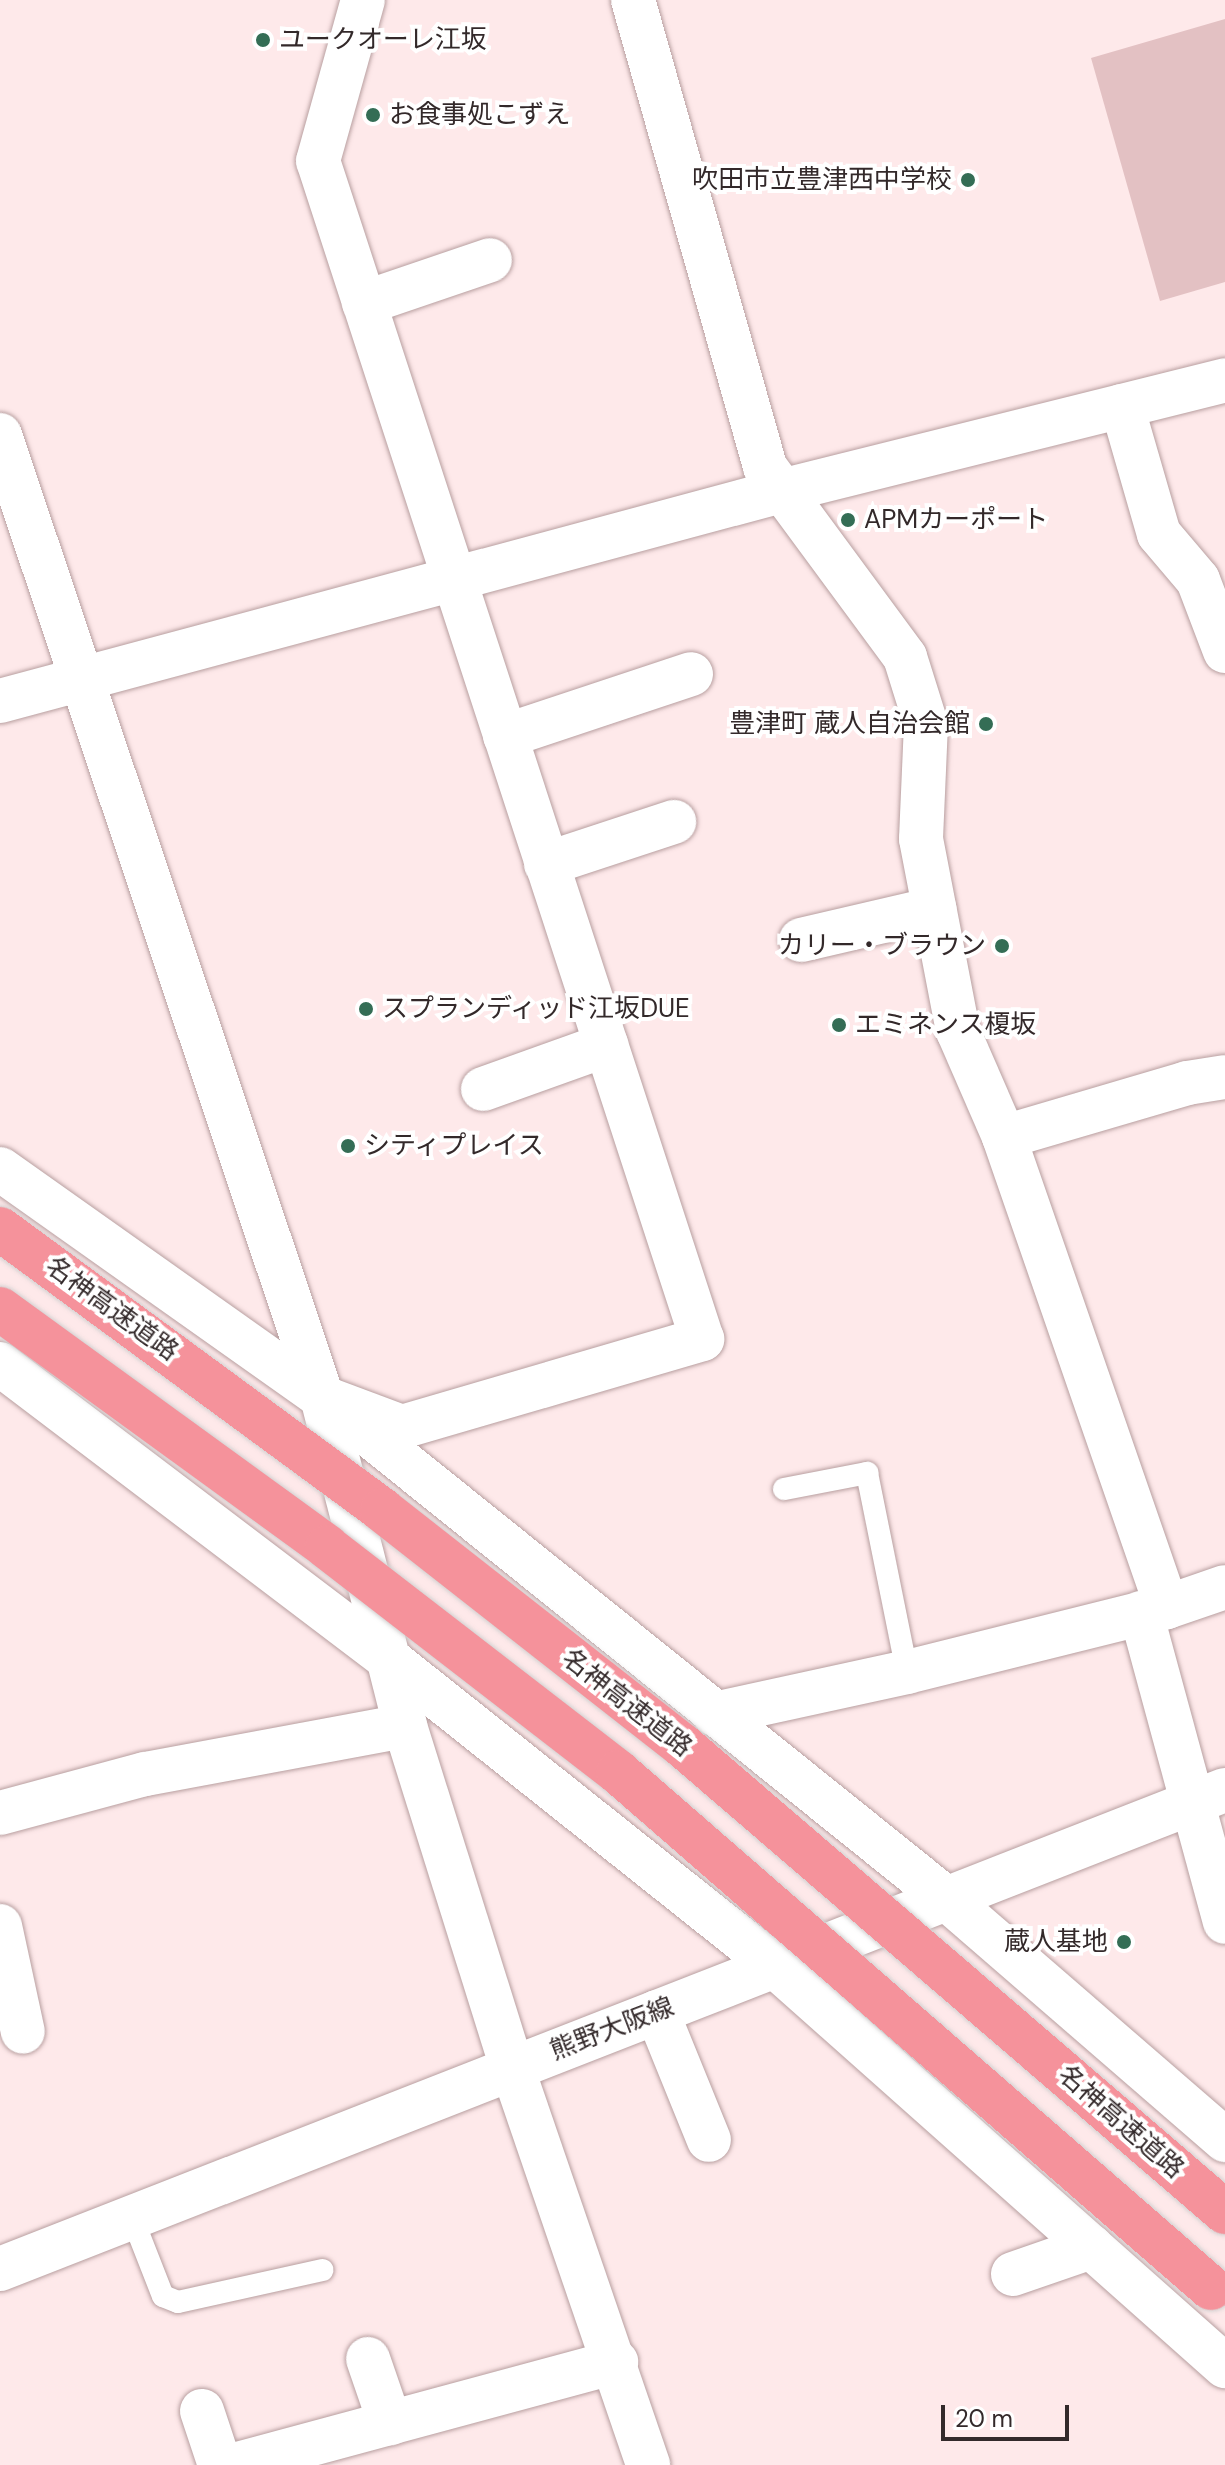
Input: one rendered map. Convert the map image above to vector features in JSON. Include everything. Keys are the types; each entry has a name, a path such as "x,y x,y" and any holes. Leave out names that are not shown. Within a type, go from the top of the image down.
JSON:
{"highway":[{"name":"名神高速道路","path":"0,1229 369,1501 683,1746 1225,2212"},
{"path":"0,1309 327,1547 618,1772 1211,2288"}],"street":[{"path":"322,1397 402,1427 702,1339 318,161 363,0"},
{"path":"633,0 765,467 905,657 926,724 921,839 958,1031 1004,1137 1154,1610 1208,1797 1225,1922"},
{"path":"364,303 490,260"},
{"path":"0,701 781,491 1225,380"},
{"path":"1122,406 1159,534 1198,580 1223,639"},
{"path":"0,435 322,1397 405,1726 512,2067 616,2362 639,2463"},
{"path":"505,736 691,674"},
{"path":"546,864 674,822"},
{"path":"801,940 934,909"},
{"path":"483,1089 606,1045"},
{"path":"1004,1137 1187,1083 1225,1077"},
{"path":"0,1169 322,1397 948,1900 1225,2140"},
{"path":"0,1364 389,1659 776,1967 1225,2366"},
{"path":"714,1714 907,1672 1154,1610 1225,1587"},
{"path":"0,1813 145,1774 405,1726"},
{"name":"熊野大阪線","path":"0,2269 1208,1797"},
{"path":"0,1926 23,2032"},
{"path":"657,2012 709,2140"},
{"path":"1013,2274 1091,2247"},
{"path":"368,2359 390,2423"},
{"path":"234,2465 616,2362"},
{"path":"202,2411 220,2465"}],"lane":[{"path":"784,1489 867,1473 907,1672"},
{"path":"132,2217 163,2296 178,2302 322,2270"}],"shaded area":[{"path":"1225,19 1225,282 1160,301 1091,58"}],"place":[{"name":"ユークオーレ江坂","path":"263,40"},
{"name":"お食事処こずえ","path":"373,115"},
{"name":"吹田市立豊津西中学校","path":"968,180"},
{"name":"APMカーポート","path":"848,520"},
{"name":"豊津町 蔵人自治会館","path":"986,724"},
{"name":"カリー・ブラウン","path":"1002,946"},
{"name":"スプランディッド江坂DUE","path":"366,1009"},
{"name":"エミネンス榎坂","path":"839,1025"},
{"name":"シティプレイス","path":"348,1146"},
{"name":"蔵人基地","path":"1124,1942"}]}
